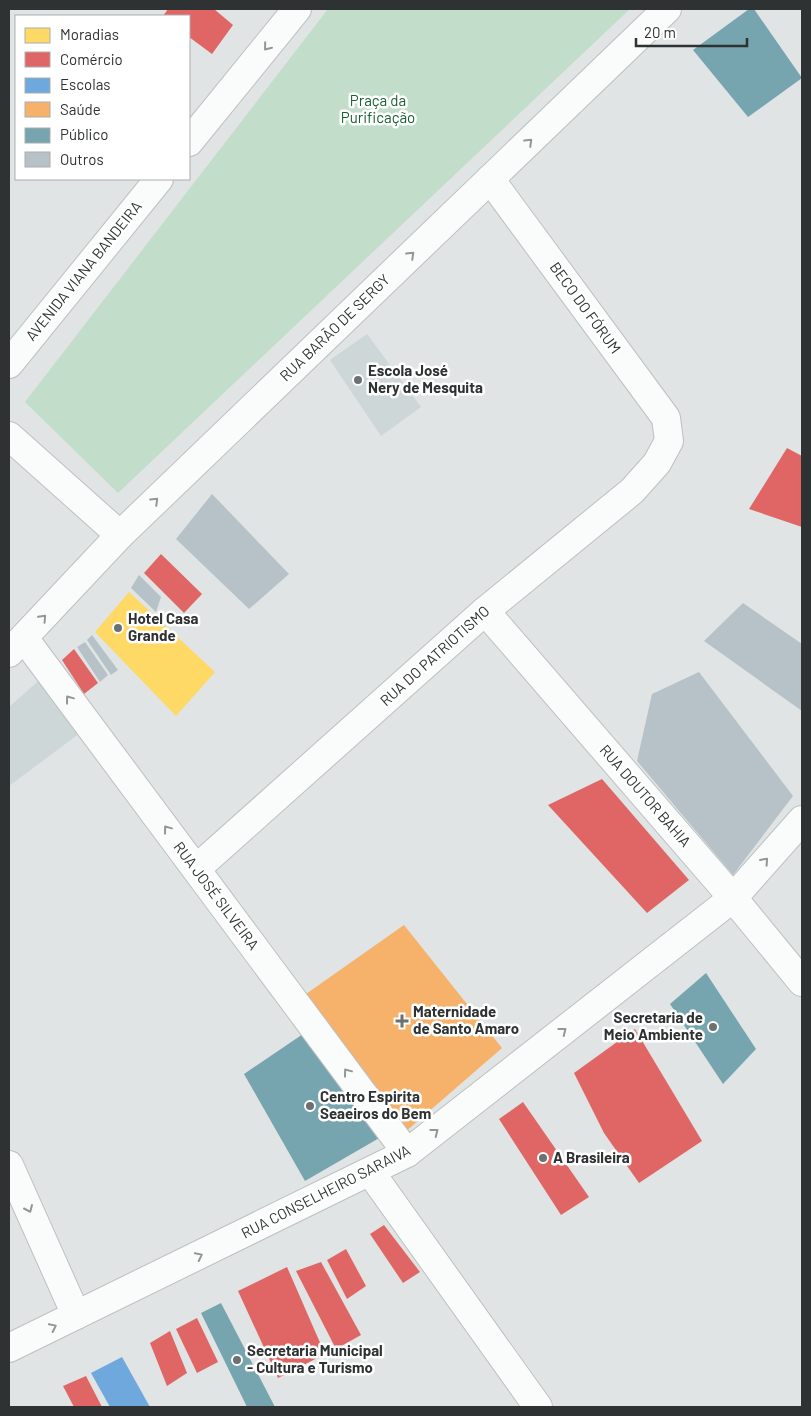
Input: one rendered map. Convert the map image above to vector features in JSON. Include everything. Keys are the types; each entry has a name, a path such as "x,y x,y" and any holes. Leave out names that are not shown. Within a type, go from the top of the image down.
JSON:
{"street":[{"path":"190,141 297,9"},
{"name":"RUA BARÃO DE SERGY","path":"16,645 120,535 667,9"},
{"name":"BECO DO FÓRUM","path":"490,179 666,418 669,441"},
{"name":"AVENIDA VIANA BANDEIRA","path":"9,364 158,180"},
{"path":"9,436 120,535"},
{"name":"RUA DO PATRIOTISMO","path":"196,869 485,611 632,491 657,463 669,441"},
{"name":"RUA DOUTOR BAHIA","path":"485,611 733,898 802,982"},
{"name":"RUA JOSÉ SILVEIRA","path":"16,645 196,869 407,1154"},
{"name":"RUA CONSELHEIRO SARAIVA","path":"9,1348 407,1154 733,898 802,820"},
{"path":"9,1165 76,1315"},
{"path":"371,1173 538,1407"}],"shaded area":[{"path":"367,334 421,407 381,436 330,360"},
{"path":"43,677 84,730 9,786 9,707"}],"green space":[{"name":"Praça da Purificação","path":"328,9 630,9 118,493 25,402"}],"building: Moradias":[{"path":"129,592 215,672 176,716 95,632"}],"building: Comércio":[{"path":"168,9 214,9 233,25 212,54 190,38 190,15 164,15"},
{"path":"787,448 802,456 802,527 749,509"},
{"path":"161,554 202,594 184,613 144,573"},
{"path":"74,649 98,683 84,694 62,660"},
{"path":"602,779 689,880 647,913 548,805"},
{"path":"635,1029 702,1141 639,1183 604,1133 574,1073"},
{"name":"A Brasileira","path":"523,1102 589,1197 561,1215 499,1119"},
{"path":"384,1225 420,1272 403,1283 370,1234"},
{"path":"346,1249 366,1286 347,1299 327,1260"},
{"path":"321,1262 361,1335 336,1349 296,1271"},
{"path":"287,1267 325,1354 278,1378 238,1291"},
{"path":"197,1318 218,1362 197,1373 176,1329"},
{"path":"170,1331 187,1373 167,1386 150,1343"},
{"path":"86,1376 102,1407 74,1407 63,1386"}],"building: Escolas":[{"path":"122,1357 150,1407 110,1407 91,1373"}],"building: Saúde":[{"name":"Maternidade de Santo Amaro","path":"404,925 502,1048 404,1133 306,994"}],"building: Público":[{"path":"749,9 754,9 802,78 748,117 693,50"},
{"name":"Secretaria de Meio Ambiente","path":"706,973 756,1049 723,1084 670,1004"},
{"name":"Centro Espirita Seaeiros do Bem","path":"303,1034 381,1137 305,1181 244,1074"},
{"name":"Secretaria Municipal - Cultura e Turismo","path":"221,1303 275,1407 247,1407 201,1313"}],"building: Outros":[{"path":"212,494 289,574 249,609 176,539"},
{"path":"139,575 161,597 156,612 131,588"},
{"path":"743,603 802,644 802,711 704,641"},
{"path":"92,635 118,670 111,675 87,640"},
{"path":"85,642 108,675 100,682 77,647"},
{"path":"699,672 793,796 733,875 637,761 652,694"}],"place":[{"name":"Escola José Nery de Mesquita","path":"358,380"},
{"name":"Hotel Casa Grande","path":"118,628"},
{"name":"Maternidade de Santo Amaro","path":"402,1021"},
{"name":"Secretaria de Meio Ambiente","path":"713,1027"},
{"name":"Centro Espirita Seaeiros do Bem","path":"310,1106"},
{"name":"A Brasileira","path":"543,1158"},
{"name":"Secretaria Municipal - Cultura e Turismo","path":"237,1360"}]}
